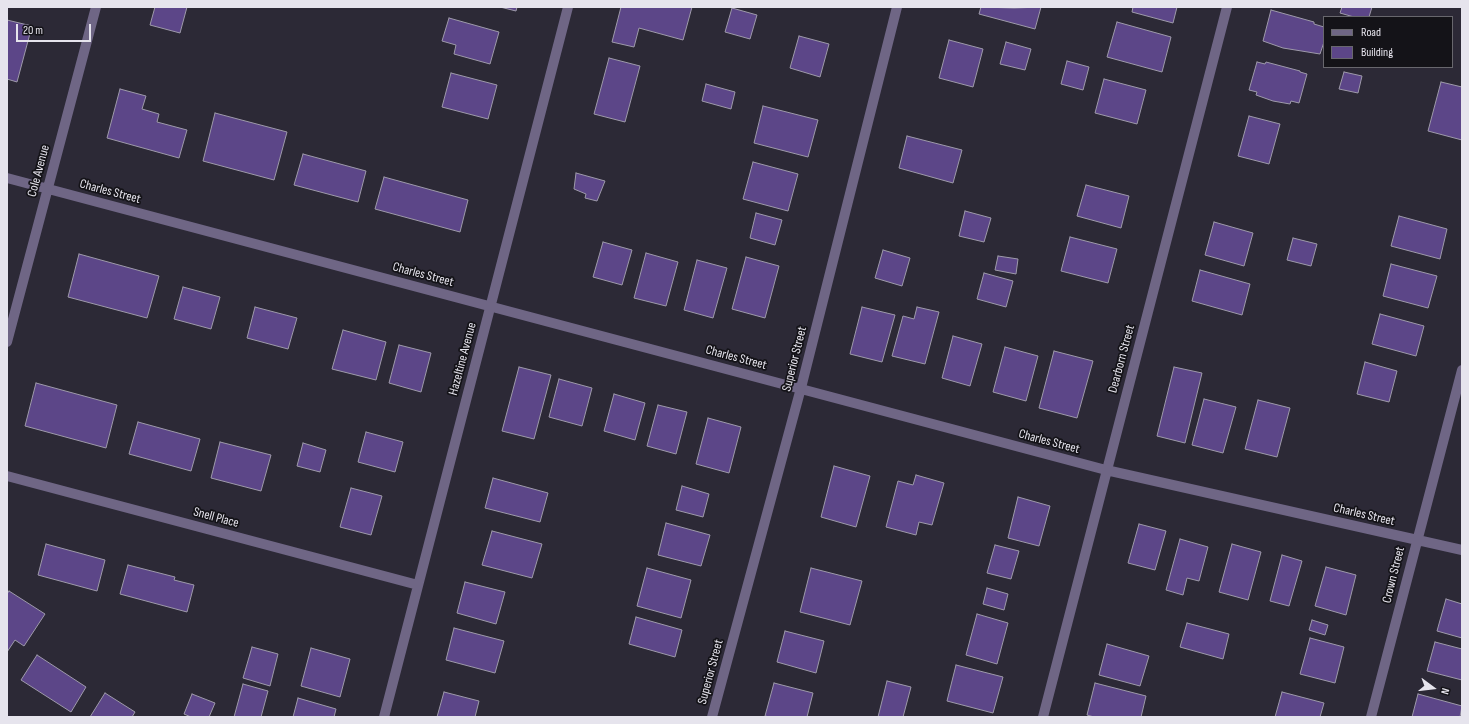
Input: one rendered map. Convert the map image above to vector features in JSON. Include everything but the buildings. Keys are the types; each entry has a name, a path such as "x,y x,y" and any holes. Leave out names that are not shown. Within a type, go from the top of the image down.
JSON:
{"street":[{"name":"Cole Avenue","path":"7,342 96,7"},
{"name":"Hazeltine Avenue","path":"384,717 568,7"},
{"name":"Superior Street","path":"712,717 801,388 897,7"},
{"name":"Dearborn Street","path":"1042,717 1227,7"},
{"name":"Charles Street","path":"7,178 1106,470 1462,550"},
{"name":"Crown Street","path":"1371,717 1462,370"},
{"name":"Snell Place","path":"7,476 418,585"}]}
